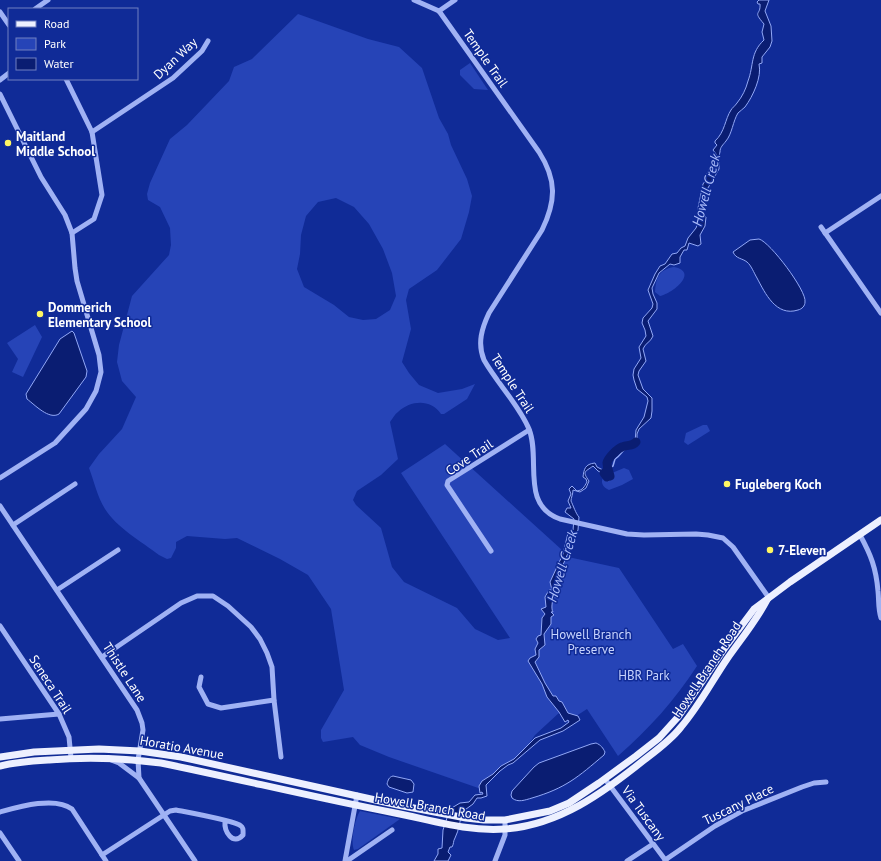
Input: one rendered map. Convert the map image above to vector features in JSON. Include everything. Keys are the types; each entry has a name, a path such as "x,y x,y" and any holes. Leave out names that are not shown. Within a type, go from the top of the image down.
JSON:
{"main road":[{"name":"Howell Branch Road","path":"357,796 466,818 484,820 505,820 550,811 569,802 605,779 659,738 678,717 754,608 881,520"},
{"name":"Howell Branch Road","path":"355,805 465,827 505,829 552,819 591,799 611,786 664,744 681,727 769,598"},
{"name":"Horatio Avenue","path":"0,757 34,752 71,750 99,749 140,751 181,757 357,796"},
{"name":"Horatio Avenue","path":"0,766 71,758 138,760 160,763 247,781 355,805"},
{"path":"247,781 250,772"}],"street":[{"path":"36,8 48,0"},
{"path":"414,0 439,10 455,0"},
{"name":"Temple Trail","path":"439,10 540,152 551,175 553,196 548,218 542,230 489,313 482,327 480,339 481,351 484,360 521,414 529,430 532,446 534,483 539,502 551,516 570,522 627,534 696,534 723,538 733,547 769,598"},
{"path":"0,12 8,24"},
{"name":"Dyan Way","path":"92,132 173,78 202,50 208,41"},
{"path":"0,80 8,74"},
{"path":"66,80 92,132 102,195 94,219 72,233"},
{"path":"0,94 41,177 65,215 72,233 77,281 99,354 101,372 96,391 86,409 55,443 0,478"},
{"path":"825,233 881,196"},
{"path":"821,227 881,313"},
{"name":"Cove Trail","path":"491,551 447,485 448,481 529,430"},
{"path":"13,525 75,484"},
{"name":"Thistle Lane","path":"0,506 137,710 143,730 138,760 139,778"},
{"path":"860,535 870,554 875,570 881,618"},
{"path":"57,590 118,550"},
{"path":"102,657 181,603 197,596 213,596 228,606 251,627 260,639 267,653 272,667 274,700 281,757"},
{"name":"Seneca Trail","path":"0,626 2,633 59,714 67,730 71,758"},
{"path":"201,677 199,687 208,704 221,708 274,700"},
{"path":"0,719 59,714"},
{"path":"107,758 119,763 139,778 194,861"},
{"name":"Via Tuscany","path":"605,779 665,860"},
{"name":"Tuscany Place","path":"665,860 715,826 742,812 802,787 814,783 826,782"},
{"path":"355,805 357,796"},
{"path":"0,812 38,804 54,803 68,806 72,809 106,861"},
{"name":"Howell Branch Road","path":"346,861 355,805"},
{"path":"102,855 163,814 170,811 176,810 225,821"},
{"path":"495,861 504,835 505,820"},
{"path":"346,861 392,830"},
{"path":"0,833 19,861"},
{"path":"627,861 653,844"}],"green space":[{"path":"298,14 368,39 399,47 422,68 439,118 448,134 451,145 467,179 472,196 461,239 437,270 409,289 406,300 411,329 402,362 419,385 438,393 462,389 475,384 467,399 444,414 441,414 432,406 421,403 409,405 397,413 390,422 398,459 381,475 357,491 353,500 356,505 381,528 392,567 404,582 457,608 475,629 498,640 510,638 401,473 445,444 562,550 570,552 568,557 619,568 673,649 683,644 697,666 680,691 661,714 618,756 587,709 567,722 560,712 535,735 524,751 487,780 484,790 389,757 360,745 353,737 323,742 321,738 321,730 344,690 331,609 308,575 280,559 237,538 225,539 187,536 176,542 176,548 171,558 167,559 159,555 122,528 110,516 102,504 89,468 99,454 122,429 136,397 122,381 117,362 119,345 132,296 169,255 171,245 170,228 160,207 148,200 147,194 150,183 170,139 187,125 229,81 234,67 252,59","holes":["336,198 354,207 369,224 383,249 392,273 396,296 390,310 376,319 363,320 349,317 334,305 304,287 297,269 300,254 301,235 306,216 318,202"]},
{"path":"470,63 488,90 474,89 460,75 460,70"},
{"path":"674,267 684,273 684,278 677,287 660,296 655,292 657,279 664,270"},
{"path":"35,325 42,337 23,377 12,372 18,359 7,343"},
{"path":"703,425 707,425 710,431 688,445 684,442 686,433"},
{"path":"624,468 629,470 633,479 609,490 604,487 602,483 603,478 606,480 612,478 612,473"},
{"path":"360,811 400,819 358,849 354,850 354,830 356,819"}],"water":[{"path":"759,0 769,0 765,11 771,26 772,41 770,47 762,57 762,63 759,64 759,75 754,92 745,107 738,113 730,135 722,146 719,155 719,169 705,193 701,204 703,206 703,214 706,217 705,226 700,235 701,244 698,246 689,243 687,250 684,250 680,257 680,263 674,265 670,264 659,273 652,288 657,303 657,309 648,321 653,336 643,349 646,361 638,375 643,389 652,398 651,418 639,429 637,434 637,444 627,448 626,446 635,442 636,430 644,417 648,401 647,397 637,389 633,375 634,369 641,358 639,347 646,336 642,323 643,318 652,308 653,304 648,290 660,266 665,264 672,254 677,253 685,246 688,238 698,223 698,208 703,184 716,156 713,150 717,145 715,141 721,134 731,110 744,93 750,75 754,54 764,40 762,32 764,24 758,17 760,4 757,2"},
{"path":"759,239 779,257 800,288 805,302 801,309 790,311 777,307 768,297 748,263 734,254 733,252 750,240"},
{"path":"72,331 87,371 86,377 59,414 51,415 42,411 27,399 26,394 60,339"},
{"path":"595,463 597,467 605,471 608,475 608,472 612,472 612,478 609,481 603,477 604,474 593,466 585,472 589,481 586,488 580,492 573,490 571,501 579,517 578,530 559,574 559,578 562,581 560,582 556,597 554,597 553,601 553,612 551,612 554,615 551,617 551,624 544,634 545,645 539,650 539,657 535,662 553,696 556,696 559,701 562,702 568,713 578,716 580,720 563,731 540,740 513,763 500,771 486,785 487,796 477,798 473,804 462,812 453,845 450,847 448,852 451,855 448,861 434,861 438,854 438,849 442,848 443,830 450,809 460,803 469,802 475,795 483,794 482,792 480,793 479,786 482,781 493,774 501,766 514,759 535,738 561,728 569,722 568,720 565,722 547,697 542,684 528,661 536,655 535,649 538,643 536,639 541,635 542,618 545,614 541,609 546,607 545,597 549,590 552,590 550,582 563,554 568,533 573,530 574,519 565,512 567,508 571,508 568,501 571,494 569,489 572,486 577,491 583,488 587,482 583,477 585,469 589,464"},
{"path":"596,743 601,746 605,752 604,755 587,770 571,781 554,790 527,800 519,801 512,798 512,791 539,763"},
{"path":"393,776 411,780 414,784 413,792 407,793 389,787 387,784 388,781"}],"waterway":[{"name":"Howell Creek","path":"604,473 607,477 610,476 607,463 615,452 622,447 636,442"},
{"path":"609,473 615,459 628,448"}],"place":[{"name":"Maitland Middle School","path":"8,143"},
{"name":"Dommerich Elementary School","path":"40,314"},
{"name":"Fugleberg Koch","path":"727,484"},
{"name":"7-Eleven","path":"770,550"}],"park label":[{"name":"Howell Branch Preserve","path":"591,642"},
{"name":"HBR Park","path":"644,675"}]}
